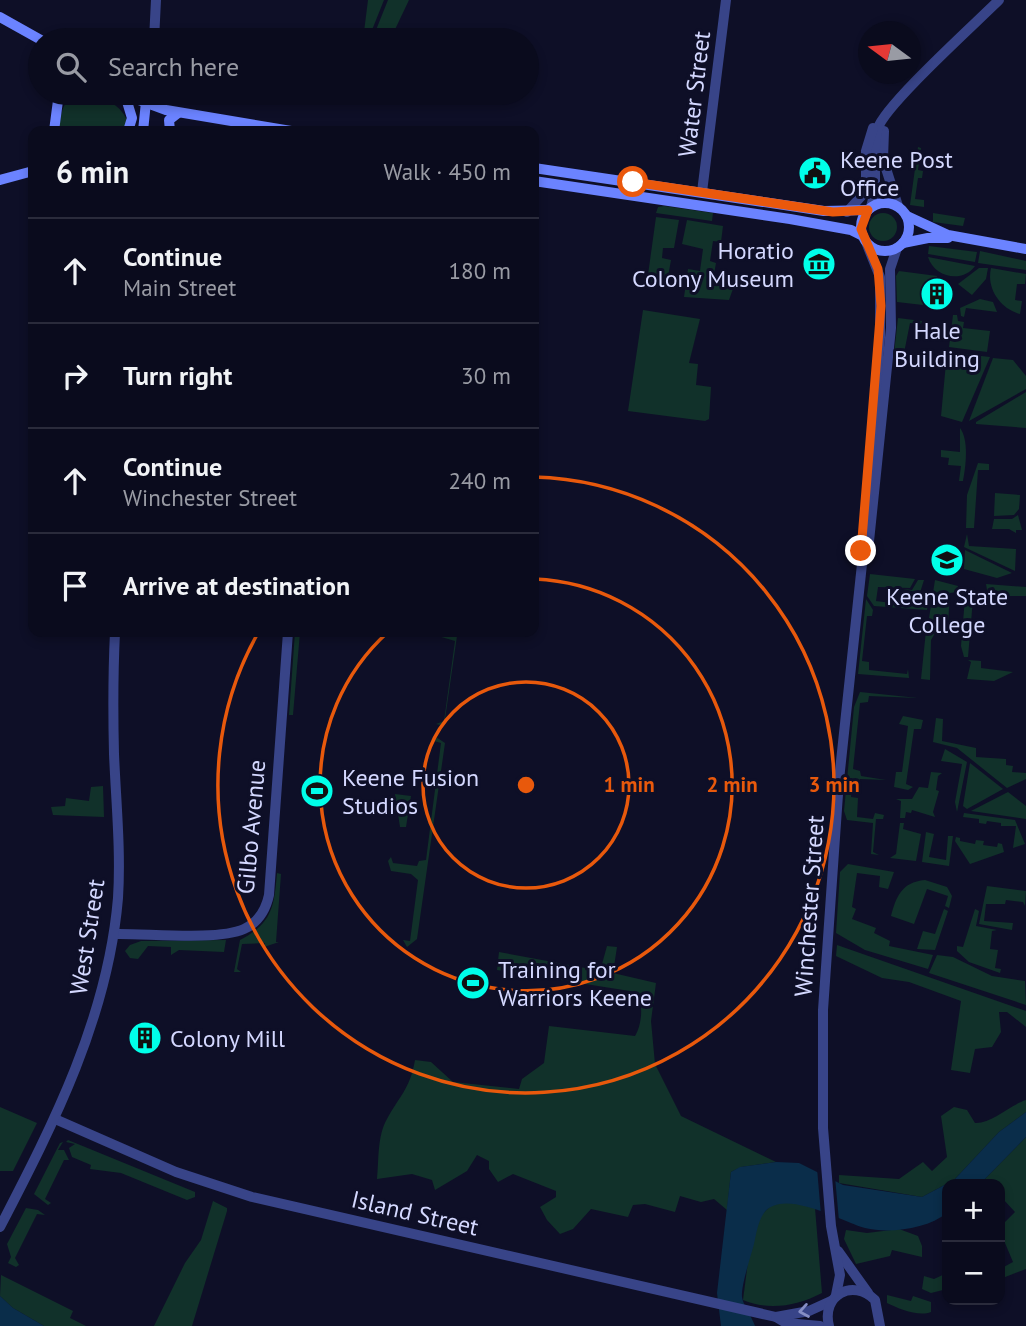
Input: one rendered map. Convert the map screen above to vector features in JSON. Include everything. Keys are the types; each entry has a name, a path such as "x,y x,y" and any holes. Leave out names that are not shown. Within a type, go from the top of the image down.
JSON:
{"main road":[{"path":"0,17 28,33"},
{"path":"55,126 57,105"},
{"path":"127,105 132,118 130,126"},
{"path":"144,126 146,105"},
{"path":"161,105 178,113 260,126"},
{"path":"170,126 169,120 178,113"},
{"path":"539,169 847,212 885,202 898,206 907,216 930,228 968,239 1026,249"},
{"path":"0,180 28,172"},
{"path":"539,182 845,229 884,251 928,238 968,239"},
{"path":"864,239 862,222 869,208"},
{"path":"900,245 909,230 907,216"}],"street":[{"path":"155,28 156,0"},
{"name":"Water Street","path":"702,192 726,0"},
{"path":"847,212 866,191 868,141 882,116 999,0"},
{"path":"895,104 886,123 882,149 889,184 898,206"},
{"path":"869,208 877,189 874,146 882,116"},
{"name":"Winchester Street","path":"829,1326 827,1309 834,1298 839,1275 825,1164 822,1063 825,947 845,716 862,564 881,306 878,269 864,239"},
{"name":"Winchester Street","path":"862,564 868,551 891,328 890,269 900,245"},
{"name":"West Street","path":"0,1227 55,1119 96,1012 114,934 118,873 114,753 115,637"},
{"name":"Gilbo Avenue","path":"114,934 226,933 252,925 263,912 269,895 288,637"},
{"name":"Island Street","path":"55,1119 219,1187 757,1314 776,1317 809,1311 853,1289 869,1294"},
{"name":"Winchester Street","path":"838,1251 878,1308 881,1326"},
{"name":"Island Street","path":"776,1317 786,1323 820,1326"}],"green space":[{"path":"368,0 384,0 373,28 364,28"},
{"path":"388,0 409,0 396,28 377,28"},
{"path":"65,105 115,105 127,120 125,126 60,126"},
{"path":"918,147 921,148 918,170 923,171 922,178 918,178 915,199 924,200 924,207 910,205"},
{"path":"658,207 713,213 712,221 656,213"},
{"path":"883,213 893,217 897,227 893,237 883,241 873,237 869,227 873,217"},
{"path":"933,213 965,218 963,226 933,222"},
{"path":"656,217 679,220 674,248 663,248 662,258 671,260 666,288 663,284 647,282"},
{"path":"687,220 723,226 721,242 713,241 710,261 716,263 712,286 734,286 729,300 684,297 688,269 700,271 703,249 682,244"},
{"path":"929,246 977,252 975,262 928,254"},
{"path":"980,251 1026,261 1026,270 978,263"},
{"path":"928,257 975,266 963,275 949,276 936,269"},
{"path":"979,268 988,268 986,279 972,295 958,284"},
{"path":"991,268 1026,274 1025,284 1017,284 1015,300 1022,301 1020,314 1007,308 996,297 991,283"},
{"path":"899,271 937,276 936,283 927,282 923,305 897,302 896,276"},
{"path":"980,299 993,302 997,312 966,308 964,317 961,316 960,308"},
{"path":"643,310 700,319 689,363 698,364 696,385 711,387 709,419 705,421 628,411"},
{"path":"953,315 957,315 958,321 964,322 963,328 990,331 987,352 949,347"},
{"path":"898,318 922,321 921,324 910,323 901,368 894,367 893,362"},
{"path":"947,352 990,357 962,422 941,416"},
{"path":"993,358 1013,360 1026,376 1026,389 969,421"},
{"path":"1026,392 1026,428 976,424 976,422"},
{"path":"960,428 965,439 966,453 963,481 959,481 961,466 948,465 949,458 941,457 941,450 960,452"},
{"path":"978,463 989,464 989,470 978,470 974,528 966,528 967,495"},
{"path":"995,493 1020,495 1019,509 1014,515 994,516"},
{"path":"1018,515 1022,530 1016,530 1016,533 1009,529 992,529 994,519 1012,519"},
{"path":"967,534 969,546 1016,549 1015,571 964,547"},
{"path":"965,550 1012,573 997,578 964,569"},
{"path":"870,574 915,579 910,588 878,587 876,601 915,606 916,592 903,589 912,590 918,580 924,580 917,602 928,604 927,610 874,606 867,596"},
{"path":"935,580 958,586 957,592 950,593 948,624 955,625 954,631 938,632 929,618"},
{"path":"986,584 1026,587 1026,596 988,596"},
{"path":"965,598 973,599 968,657 964,657 961,646"},
{"path":"866,599 873,610 872,616 867,616 862,661 869,662 869,670 907,674 908,669 909,678 858,674"},
{"path":"927,621 935,633 931,640 930,680 921,679"},
{"path":"295,637 300,637 293,715 289,715"},
{"path":"441,637 457,637 444,726 436,724 444,721 455,641"},
{"path":"968,660 981,661 981,668 1013,672 994,681 967,679 971,662"},
{"path":"860,692 918,698 869,696 868,702 860,703 853,769 860,771 861,776 886,780 860,779 859,787 852,787 851,797 858,798 857,817 873,819 875,813 884,815 883,819 876,819 873,852 879,855 871,854 873,823 847,820 844,811 854,707"},
{"path":"903,716 923,720 921,729 914,729 906,784 913,787 908,790 894,787 896,772 902,772 908,726 899,724"},
{"path":"936,718 943,719 942,741 976,748 976,757 1006,759 1006,765 1013,766 1012,772 1026,773 1026,779 1007,788 957,748 933,742"},
{"path":"436,737 445,743 417,939 407,947 403,940 410,941 418,880 411,874 391,871 388,861 391,857 393,863 417,866 419,861 426,860 441,743 434,741"},
{"path":"945,749 967,762 957,812 955,802 962,764 941,761"},
{"path":"970,763 1003,789 967,809 963,806"},
{"path":"931,772 942,773 938,776 936,790 939,791 933,812 935,817 912,810 911,813 906,812 905,818 900,818 901,801 896,799 912,799 919,787 928,788"},
{"path":"103,786 104,817 53,815 51,807 65,806 66,798 89,801 91,787"},
{"path":"1008,792 1026,806 1026,819 971,811"},
{"path":"395,794 411,796 406,827 400,827"},
{"path":"964,813 1015,820 1025,844 1013,848 1016,826 1001,826 1001,823 987,821 986,824 979,823 979,819 963,817"},
{"path":"900,823 904,823 903,829 921,834 916,861 890,858 896,854"},
{"path":"926,832 934,834 929,857 946,860 948,836 953,836 949,866 922,862"},
{"path":"956,837 960,838 960,841 975,844 976,840 984,841 983,845 997,847 998,843 1002,844 1004,852 970,864 955,841"},
{"path":"848,864 894,872 888,889 879,887 880,876 857,873 852,907 856,909 852,919 876,928 874,933 890,941 889,946 933,955 928,969 865,950 836,933 840,872"},
{"path":"277,873 281,874 276,942 279,942 264,947 265,943 242,944 237,969 241,972 234,972 240,940 259,927 269,913"},
{"path":"925,880 947,887 952,896 949,908 945,906 948,896 927,889 914,924 891,916 901,892 910,884"},
{"path":"987,886 1026,891 1025,906 1023,902 1006,900 1005,904 986,904 984,921 1013,923 1012,930 979,924"},
{"path":"944,909 948,911 935,950 917,949 923,931 935,934"},
{"path":"975,909 979,911 976,926 997,930 992,931 990,949 998,950 995,968 1001,969 1000,973 969,962 957,951 957,946 963,947"},
{"path":"226,940 224,952 179,950 171,955 171,947 148,946 138,959 130,958 125,951 130,945 141,941"},
{"path":"837,945 1026,1011 1026,1027 1007,1012 999,1012 1001,1032 992,1047 975,1049 970,1073 951,1070 961,1001 909,982 882,978 836,956"},
{"path":"607,946 617,947 613,973 656,983 651,1021 655,1064 681,1116 776,1162 741,1167 731,1172 727,1210 714,1199 701,1202 680,1196 675,1212 645,1204 633,1205 628,1217 591,1209 573,1229 560,1234 547,1220 540,1207 556,1197 556,1191 513,1174 498,1182 489,1169 489,1161 477,1155 467,1171 435,1190 432,1180 412,1174 377,1179 384,1126 407,1085 415,1060 431,1062 453,1082 519,1089 522,1079 544,1063 549,1026 635,1036 641,1014 636,992 497,970 499,952 596,970 602,964"},
{"path":"937,955 953,957 992,976 1025,981 1026,1005 929,973"},
{"path":"1026,1100 1026,1112 999,1132 955,1179 942,1179 942,1186 922,1197 839,1183 839,1175 899,1179 923,1162 932,1171 947,1157 941,1116 954,1107 967,1110 975,1123 981,1123"},
{"path":"0,1107 37,1123 13,1171 0,1171"},
{"path":"1026,1137 1026,1269 1005,1277 1005,1266 1013,1262 1005,1243 1005,1222 1015,1212 1005,1201 1005,1179 985,1179"},
{"path":"68,1140 195,1192 195,1197 187,1200 121,1173 90,1169 91,1165 72,1157 69,1148 75,1144 66,1142"},
{"path":"63,1142 58,1150 64,1150 69,1160 64,1160 45,1199 51,1203 48,1205 34,1194 60,1143"},
{"path":"778,1199 815,1208 822,1293 793,1304 773,1306 743,1300 753,1223"},
{"path":"213,1201 227,1208 227,1211 192,1326 154,1326 185,1263 201,1240"},
{"path":"26,1208 38,1210 45,1215 37,1214 15,1258 19,1265 16,1267 8,1263 11,1257 7,1244"},
{"path":"899,1229 918,1236 922,1257 892,1250 890,1256 856,1264 844,1239 846,1230 867,1233"},
{"path":"1,1275 73,1311 70,1318 86,1326 44,1326 13,1308 0,1296"},
{"path":"942,1275 942,1290 931,1293 922,1289 924,1276 934,1279"},
{"path":"887,1295 911,1301 913,1296 931,1302 931,1312 915,1313 897,1308 887,1303"}],"water":[{"path":"1026,1112 1026,1137 985,1179 955,1179 999,1132"},
{"path":"776,1162 799,1163 843,1185 922,1197 942,1186 942,1216 929,1223 896,1230 865,1228 798,1205 773,1206 760,1220 743,1285 743,1300 755,1326 721,1326 717,1293 731,1172 740,1167"},
{"path":"0,1296 13,1308 44,1326 0,1326"}],"pier":[{"path":"817,1168 835,1177 839,1221 821,1215"}],"place":[{"name":"Keene Post Office","path":"815,173"},
{"name":"Horatio Colony Museum","path":"819,264"},
{"name":"Hale Building","path":"937,294"},
{"name":"Keene State College","path":"947,560"},
{"name":"Keene Fusion Studios","path":"317,791"},
{"name":"Training for Warriors Keene","path":"473,983"},
{"name":"Colony Mill","path":"145,1038"}],"route":[{"path":"633,182 833,212 868,210 861,229 878,269 881,306 861,551"}]}
